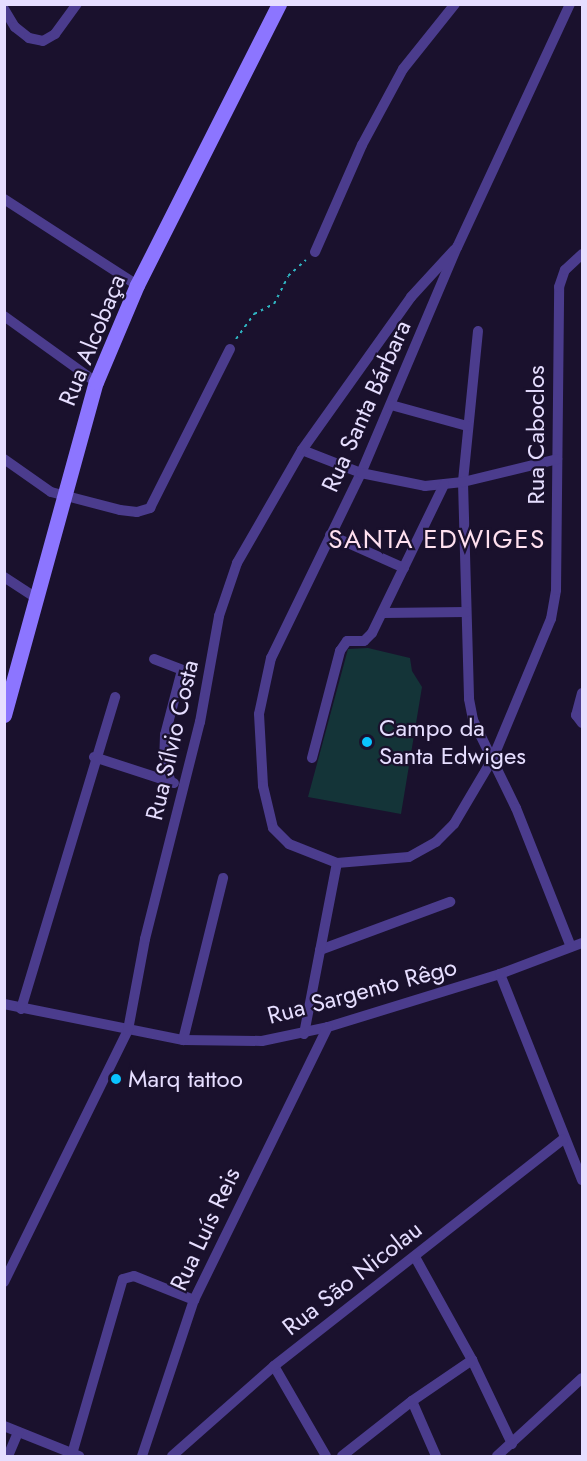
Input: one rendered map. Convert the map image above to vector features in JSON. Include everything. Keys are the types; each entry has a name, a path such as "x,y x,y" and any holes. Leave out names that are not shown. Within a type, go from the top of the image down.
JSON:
{"main road":[{"name":"Rua Alcobaça","path":"4,715 10,672 36,598 96,382 137,285 279,4"}],"street":[{"path":"4,9 15,27 29,38 44,41 55,34 77,4"},
{"path":"315,252 362,145 403,69 455,4"},
{"name":"Rua Santa Bárbara","path":"494,758 454,824 436,842 409,857 337,863 289,844 273,828 263,786 259,714 271,658 361,473 392,405 457,248 570,4"},
{"path":"4,199 137,285"},
{"name":"Rua Sílvio Costa","path":"4,1281 128,1030 145,939 184,786 227,589 237,563 302,450 411,297 457,248"},
{"name":"Rua Caboclos","path":"494,758 551,619 556,590 560,287 565,270 582,254"},
{"path":"4,316 96,382"},
{"path":"478,331 463,482 469,699 477,729 494,758 577,945"},
{"path":"4,459 51,492 120,510 137,512 150,508 230,349"},
{"path":"392,405 467,426"},
{"path":"302,450 361,473 408,484 444,485 463,482 557,459"},
{"path":"312,758 340,651 347,641 369,638 444,485"},
{"path":"330,535 404,568"},
{"path":"4,577 36,598"},
{"path":"382,613 466,612"},
{"path":"154,659 182,669 165,735 164,762 171,782"},
{"path":"582,693 577,706 578,721 582,723"},
{"path":"21,1009 94,757 115,697"},
{"path":"94,757 184,786"},
{"path":"304,1034 337,863"},
{"path":"183,1040 223,878"},
{"path":"320,950 450,902"},
{"name":"Rua Sargento Rêgo","path":"4,1004 183,1040 226,1043 304,1034 500,974 577,945"},
{"path":"500,974 563,1139 582,1180"},
{"name":"Rua Luís Reis","path":"142,1456 194,1300 328,1027"},
{"name":"Rua São Nicolau","path":"172,1456 274,1366 563,1139"},
{"path":"415,1257 472,1360 512,1444"},
{"path":"4,1426 76,1455 123,1279 134,1276 194,1300"},
{"path":"345,1456 412,1401 472,1360"},
{"path":"274,1366 326,1456"},
{"path":"497,1456 582,1378"},
{"path":"412,1401 436,1456"},
{"path":"8,1456 18,1432"}],"path":[{"path":"230,349 254,314 274,304 288,276 315,252"}],"green space":[{"name":"Campo da Santa Edwiges","path":"368,648 410,658 412,671 422,687 401,814 308,797 348,649"}],"place":[{"name":"Campo da Santa Edwiges","path":"367,742"},
{"name":"Marq tattoo","path":"116,1079"}],"district":[{"name":"SANTA EDWIGES","path":"437,540"}]}
